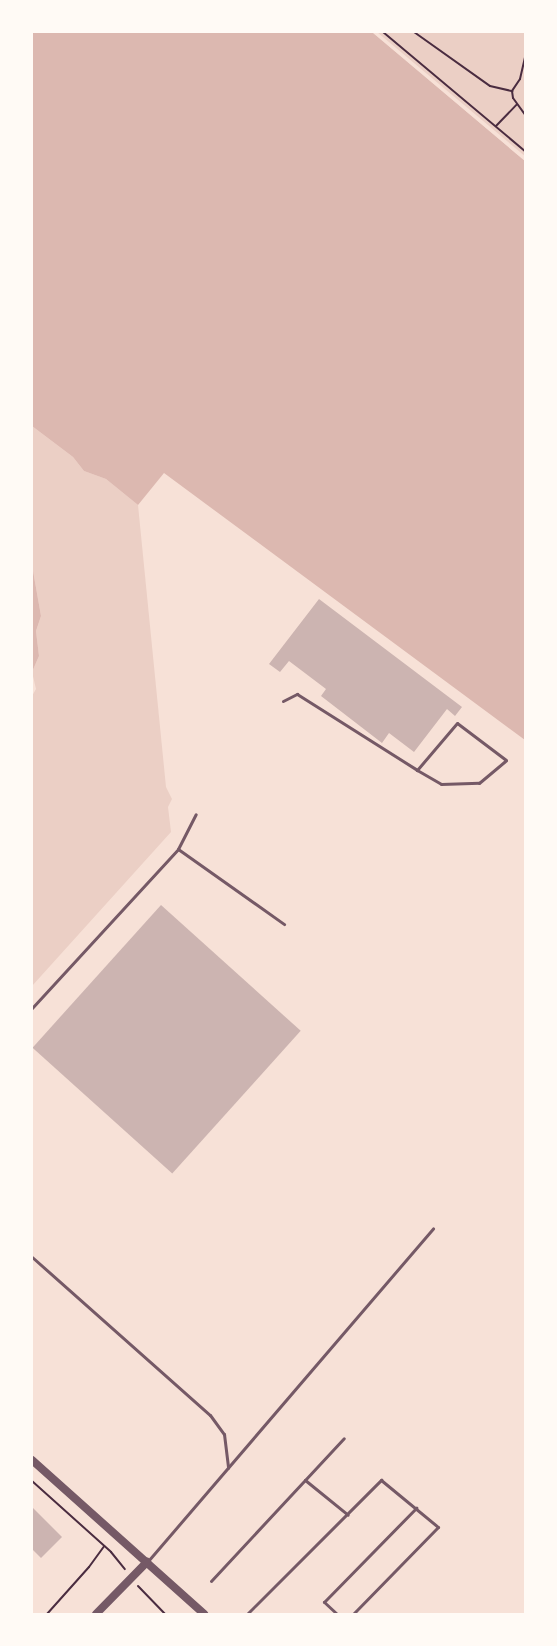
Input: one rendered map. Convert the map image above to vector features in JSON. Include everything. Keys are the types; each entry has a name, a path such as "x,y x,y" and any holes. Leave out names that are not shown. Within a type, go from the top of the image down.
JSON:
{"street":[{"path":"32,1460 204,1614"},
{"path":"96,1614 147,1562"}],"lane":[{"path":"283,701 297,694 417,770 441,784 479,783 506,760 457,723 417,770"},
{"path":"32,1008 178,849 196,814"},
{"path":"178,849 284,924"},
{"path":"147,1562 433,1229"},
{"path":"32,1257 210,1415 224,1434 228,1468"},
{"path":"211,1581 344,1438"},
{"path":"305,1480 348,1515"},
{"path":"247,1614 381,1480 438,1527 353,1614"},
{"path":"337,1614 324,1602 416,1508"}],"path":[{"path":"383,32 525,152"},
{"path":"414,32 490,86 512,91"},
{"path":"512,91 520,79 525,53"},
{"path":"512,91 525,116"},
{"path":"496,127 517,104"},
{"path":"32,1481 118,1560"},
{"path":"47,1614 89,1567 104,1546"},
{"path":"143,1593 165,1614"}],"shaded area":[{"path":"32,32 372,32 525,161 525,740 164,473 138,505 106,479 84,471 73,457 32,426"},
{"path":"372,32 525,32 525,161 517,154"},
{"path":"32,426 73,457 84,471 106,479 138,505 166,787 172,799 168,807 171,832 32,986 32,696 36,689 32,672 39,656 36,631 41,616 32,565"},
{"path":"32,565 41,616 36,631 39,656 32,672"}],"pier":[{"path":"372,32 377,32 526,157 525,161"}],"building":[{"path":"319,599 462,707 455,716 447,709 414,752 389,733 382,743 321,696 326,689 289,661 280,672 269,664"},
{"path":"161,905 301,1031 172,1173 33,1048"},
{"path":"32,1507 62,1537 41,1558 32,1549"}]}
